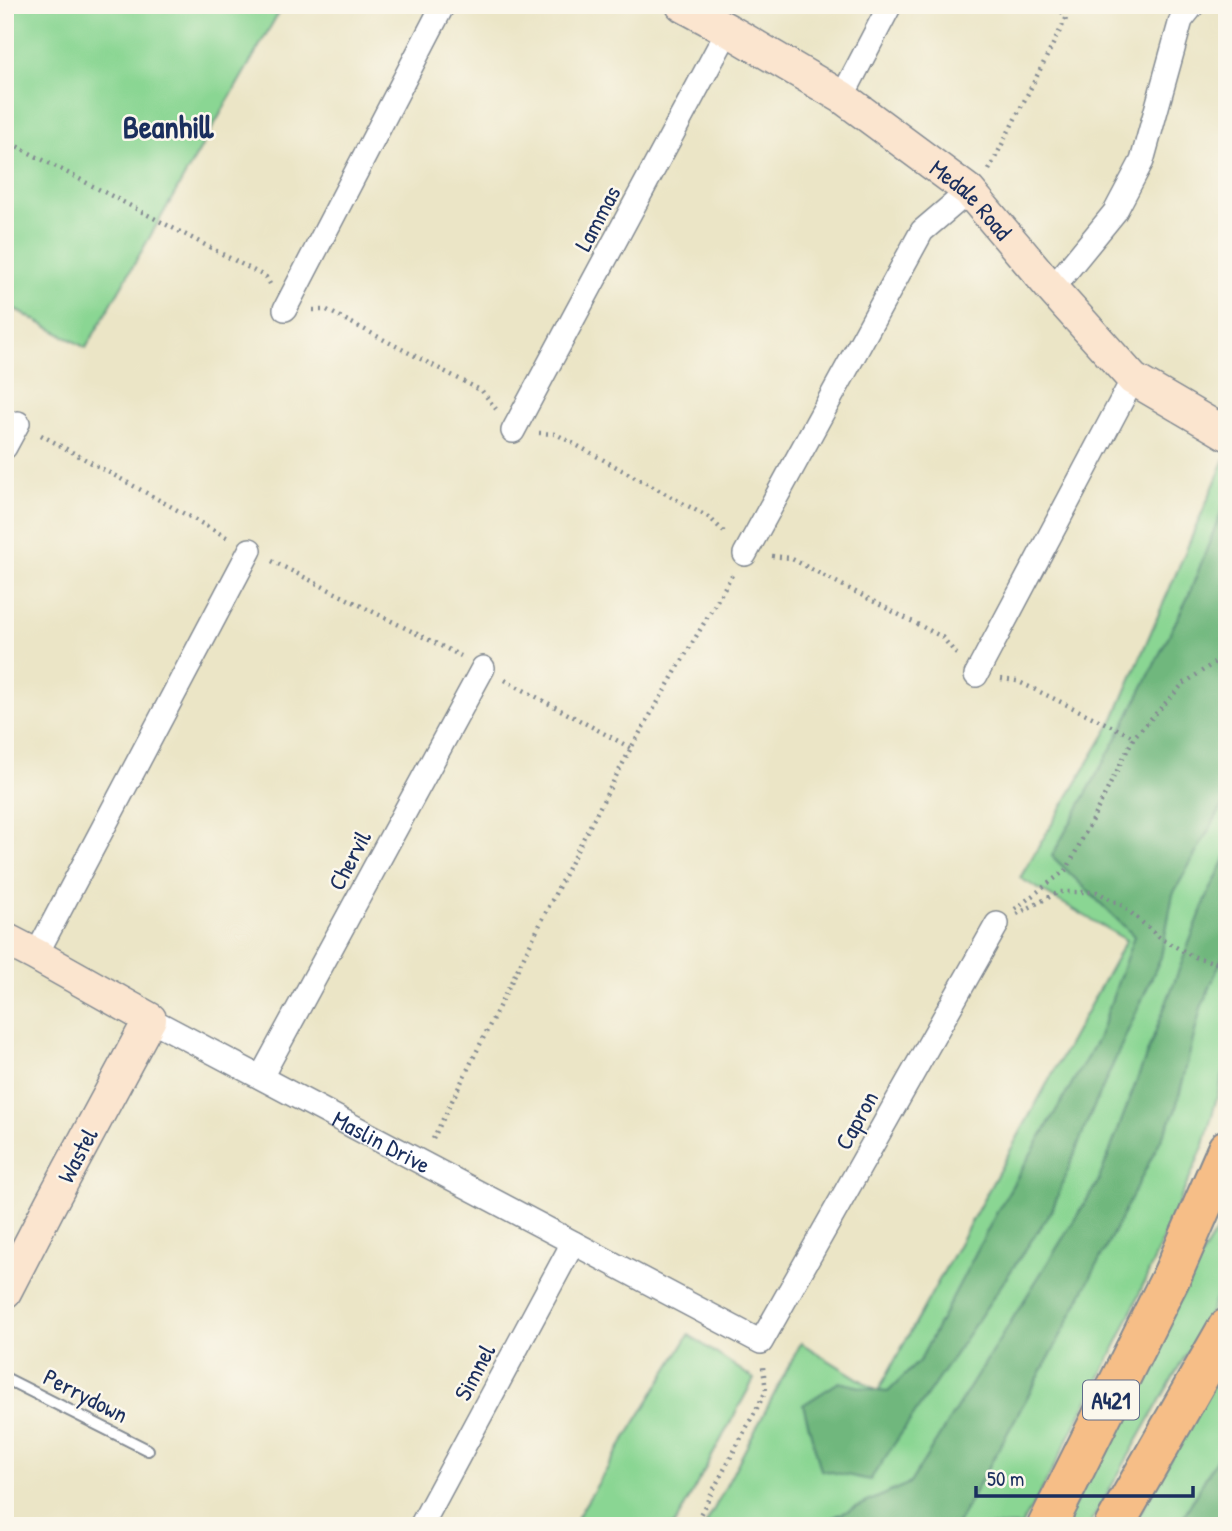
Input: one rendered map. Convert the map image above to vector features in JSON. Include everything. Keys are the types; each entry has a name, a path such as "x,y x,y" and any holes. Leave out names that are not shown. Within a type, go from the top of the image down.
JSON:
{"highway":[{"name":"A421","path":"1047,1526 1174,1273 1227,1149"},
{"name":"A421","path":"1114,1526 1227,1328"}],"street":[{"path":"285,309 443,5"},
{"name":"Medale Road","path":"682,5 842,97 969,191 1133,379 1227,434"},
{"path":"842,97 890,5"},
{"path":"1052,289 1115,212 1142,161 1181,20 1193,5"},
{"name":"Lammas","path":"513,431 728,30"},
{"path":"745,554 922,231 969,191"},
{"path":"976,675 1133,379"},
{"path":"5,447 18,423"},
{"path":"36,955 250,550"},
{"name":"Chervil","path":"261,1077 483,668"},
{"name":"Capron","path":"761,1342 998,924"},
{"name":"Maslin Drive","path":"5,939 150,1019 761,1342"},
{"name":"Wastel","path":"5,1292 150,1019"},
{"name":"Simnel","path":"421,1526 573,1243"}],"lane":[{"name":"Perrydown","path":"5,1378 148,1450"}],"path":[{"path":"1049,5 1067,15"},
{"path":"969,191 987,176 1073,5"},
{"path":"5,140 266,277 285,309 327,310 482,391 513,431 556,434 710,518 745,554 790,558 942,637 976,675 1017,681 1134,737"},
{"path":"18,423 250,550 483,668 631,748"},
{"path":"421,1163 631,748 745,554"},
{"path":"998,924 1067,869 1134,737 1183,684 1227,654"},
{"path":"998,924 1059,892 1097,892 1123,906 1160,939 1192,956 1227,966"},
{"path":"694,1526 766,1391 761,1342"}],"green space":[{"path":"10,5 283,5 86,348 5,304 5,14"},
{"path":"1225,459 1227,1060 1204,1145 1120,1338 1021,1526 705,1526 801,1343 878,1391 1126,940 1020,878 1113,721"},
{"path":"1227,497 1227,798 1173,894 1161,957 1089,1118 1052,1210 870,1480 821,1470 803,1405 839,1382 888,1392 920,1360 998,1210 1098,1039 1134,936 1052,856 1125,723 1188,597"},
{"path":"1227,855 1227,947 1201,1008 1175,1112 1055,1347 956,1526 814,1526 910,1483 1098,1182 1206,899"},
{"path":"1227,1214 1227,1273 1209,1314 1089,1526 1063,1526 1205,1250"},
{"path":"689,1335 754,1379 674,1526 572,1526"},
{"path":"1227,1357 1227,1526 1133,1526"},
{"path":"1227,1440 1227,1526 1178,1526"}],"district":[{"name":"Beanhill","path":"168,126"}]}
